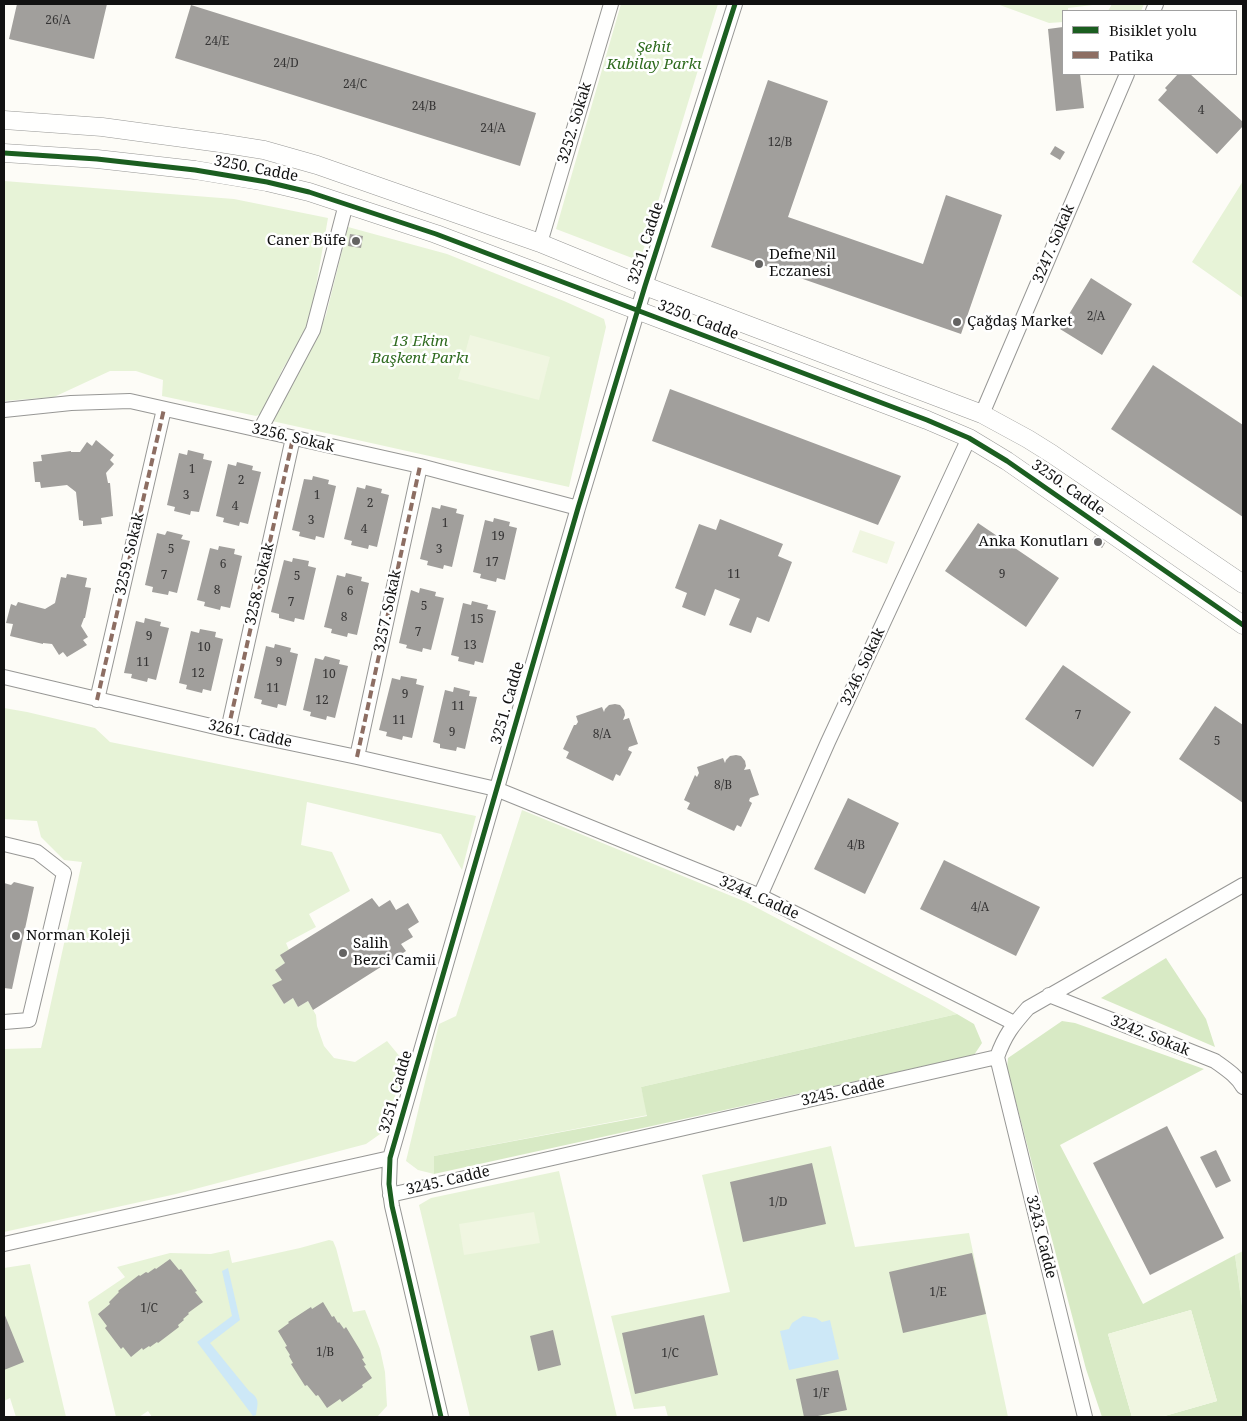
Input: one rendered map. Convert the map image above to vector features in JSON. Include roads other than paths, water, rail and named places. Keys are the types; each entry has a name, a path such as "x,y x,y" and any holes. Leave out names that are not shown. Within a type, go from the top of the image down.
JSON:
{"street":[{"name":"3252. Sokak","path":"540,243 611,4"},
{"name":"3251. Cadde","path":"441,1417 390,1194 390,1158 578,508 645,286 735,4"},
{"name":"3247. Sokak","path":"982,414 1127,75"},
{"name":"3250. Cadde","path":"4,120 102,128 264,150 318,165 540,243 645,286 982,414 1052,454 1243,584"},
{"name":"3250. Cadde","path":"4,153 97,159 194,170 267,182 309,192 436,234 934,423 969,438 1007,461 1243,625"},
{"path":"260,430 313,330 346,204"},
{"name":"3256. Sokak","path":"4,410 71,403 130,401 420,466 578,508"},
{"name":"3259. Sokak","path":"97,700 164,409"},
{"name":"3258. Sokak","path":"228,730 293,438"},
{"name":"3246. Sokak","path":"760,896 832,734 969,438"},
{"name":"3257. Sokak","path":"357,757 420,466"},
{"name":"3261. Cadde","path":"4,677 228,730 496,789"},
{"name":"3244. Cadde","path":"496,789 760,896 1014,1023"},
{"path":"4,844 37,852 64,872 29,1020 4,1022"},
{"path":"997,1057 1004,1038 1014,1023 1028,1008 1243,885"},
{"name":"3242. Sokak","path":"1049,995 1215,1061 1242,1082"},
{"name":"3245. Cadde","path":"390,1194 997,1057"},
{"name":"3243. Cadde","path":"997,1057 1085,1417"},
{"path":"4,1244 390,1158"}],"water":[{"path":"228,1268 240,1320 210,1343 257,1399 256,1415 253,1416 197,1342 232,1316 222,1271"},
{"path":"803,1316 816,1318 822,1322 830,1320 839,1359 789,1370 780,1331 789,1329 792,1323"}],"place":[{"name":"Caner Büfe","path":"356,241"},
{"name":"Defne Nil Eczanesi","path":"759,264"},
{"name":"Çağdaş Market","path":"957,322"},
{"name":"Anka Konutları","path":"1098,542"},
{"name":"Norman Koleji","path":"16,936"},
{"name":"Salih Bezci Camii","path":"343,953"}],"park label":[{"name":"Şehit Kubilay Parkı","path":"654,56"},
{"name":"13 Ekim Başkent Parkı","path":"420,350"}]}
